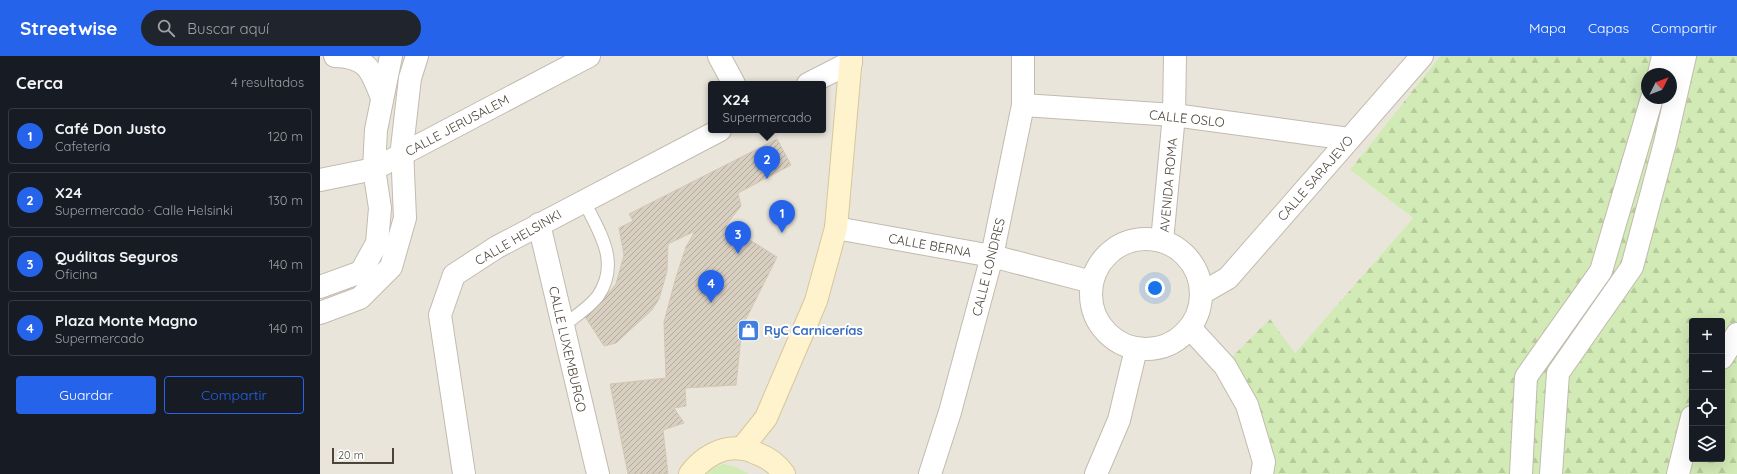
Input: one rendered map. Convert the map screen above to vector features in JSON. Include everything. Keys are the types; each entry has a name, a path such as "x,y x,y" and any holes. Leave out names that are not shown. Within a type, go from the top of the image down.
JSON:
{"main road":[{"path":"742,448 766,418 816,301 836,228 851,59"},
{"path":"766,418 767,457"},
{"path":"690,474 698,464 711,454 726,449 742,448 767,457 780,468 784,474"}],"street":[{"path":"335,56 350,56 363,62 373,75 382,98"},
{"path":"320,287 361,272 377,243 380,208 374,169 376,130 391,56"},
{"path":"320,312 360,298 392,267 405,218 402,154 410,78 417,56"},
{"name":"CALLE JERUSALEM","path":"320,180 374,169 589,56"},
{"path":"719,56 732,81"},
{"name":"CALLE LONDRES","path":"930,474 950,412 992,256 1023,105 1023,56"},
{"name":"AVENIDA ROMA","path":"1162,241 1174,115 1175,56"},
{"name":"CALLE SARAJEVO","path":"1202,293 1228,278 1422,56"},
{"path":"1661,68 1664,56"},
{"path":"1551,474 1558,373 1632,267 1685,56"},
{"path":"813,81 851,59"},
{"name":"CALLE OSLO","path":"1023,105 1174,115 1349,139"},
{"path":"1521,474 1526,378 1601,271 1650,106 1670,119"},
{"name":"CALLE HELSINKI","path":"464,474 440,315 454,275 497,247 539,224 714,133"},
{"name":"CALLE LUXEMBURGO","path":"539,224 598,474"},
{"name":"CALLE BERNA","path":"836,228 992,256 1092,282"},
{"path":"1144,239 1162,241 1178,249 1190,261 1198,276 1202,293 1199,312 1190,328 1180,339 1166,346 1151,350 1136,349 1119,343 1106,332 1096,316 1091,299 1092,282 1099,265 1111,252 1126,243 1144,239"},
{"path":"1190,328 1225,366 1247,405 1264,462 1262,474"},
{"path":"1724,354 1737,334"},
{"path":"1096,474 1120,420 1136,349"},
{"path":"1678,474 1690,426"}],"lane":[{"path":"563,326 597,296 605,282 608,263 606,245 584,201"}],"shaded area":[{"path":"320,56 1440,56 1350,170 1413,218 1295,353 1270,474 320,474"}],"green space":[{"path":"1440,56 1737,56 1737,474 1270,474 1226,363 1270,319 1295,353 1413,218 1350,170"},
{"path":"723,464 736,467 749,474 705,474 711,469"}],"building":[{"path":"777,139 791,165 738,193 741,206 726,225 777,257 742,327 736,385 685,388 686,406 674,408 684,423 663,430 668,474 628,474 610,384 666,378 664,322 686,247 695,231 668,244 667,271 659,299 652,310 616,343 604,346 584,315 607,295 616,284 624,255 619,228 633,221 629,214"}],"place":[{"name":"X24","path":"767,179"},
{"name":"Café Don Justo","path":"782,233"},
{"name":"Quálitas Seguros","path":"738,254"},
{"name":"Plaza Monte Magno","path":"711,303"},
{"name":"RyC Carnicerías","path":"748,330"}]}
